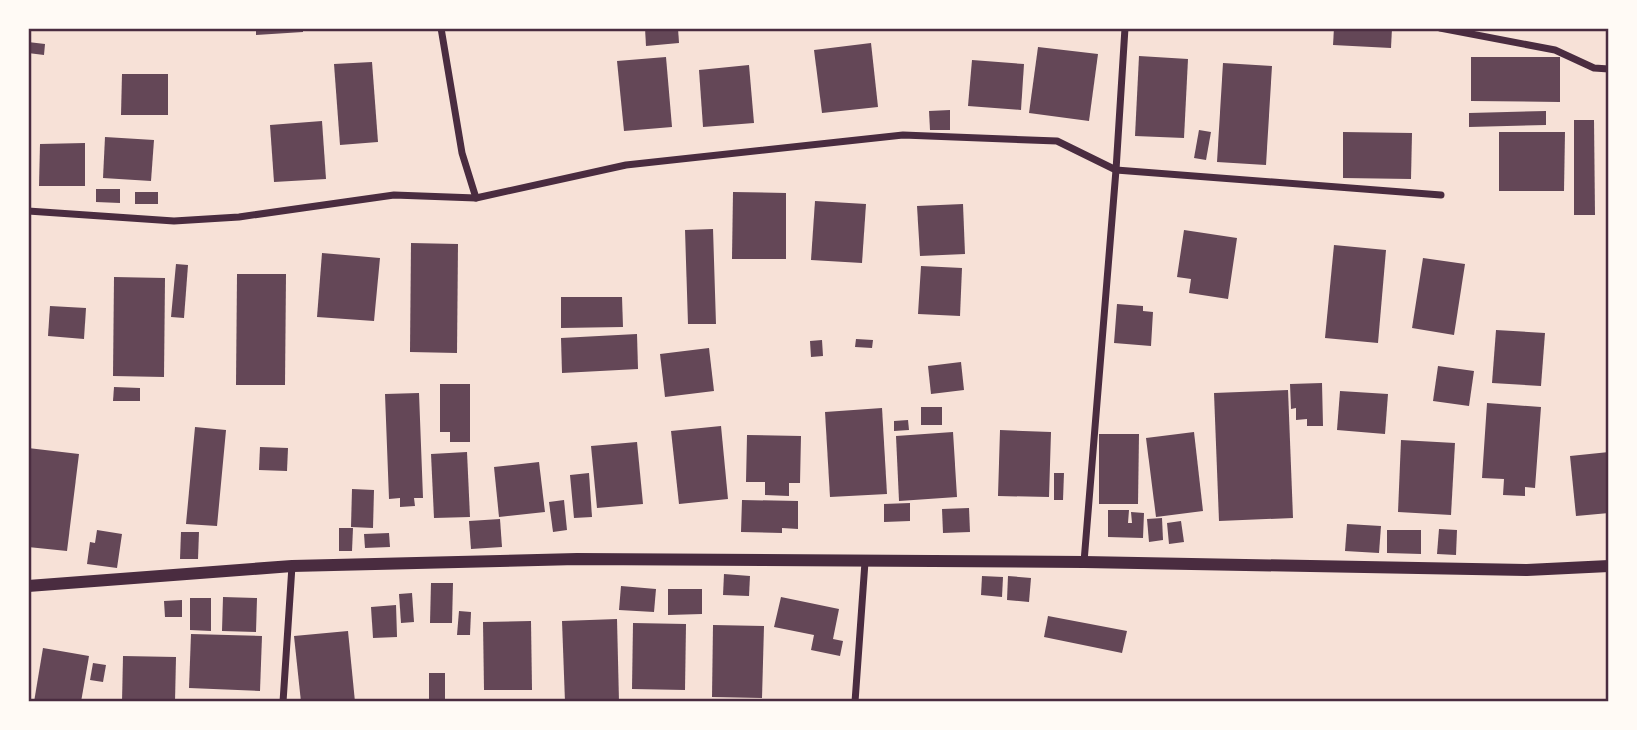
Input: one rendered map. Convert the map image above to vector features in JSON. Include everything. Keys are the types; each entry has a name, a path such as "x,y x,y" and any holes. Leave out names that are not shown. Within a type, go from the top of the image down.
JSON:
{"street":[{"path":"441,28 462,153 476,198"},
{"path":"1084,562 1125,28"},
{"path":"1440,28 1555,50 1594,68 1609,69"},
{"path":"28,211 174,221 239,217 394,195 476,198 626,165 903,135 1057,141 1116,170 1441,195"},
{"path":"28,586 292,566 577,559 1084,562 1527,570 1609,566"},
{"path":"855,702 865,562"},
{"path":"283,702 292,566"}],"building":[{"path":"256,28 303,28 303,32 256,35"},
{"path":"645,28 678,28 679,43 646,46"},
{"path":"1334,28 1392,28 1391,48 1333,45"},
{"path":"28,42 45,44 44,55 28,53"},
{"path":"871,43 878,107 822,113 814,50"},
{"path":"1038,47 1098,54 1089,121 1029,113"},
{"path":"1139,56 1188,59 1184,138 1135,136"},
{"path":"666,57 672,127 624,131 617,61"},
{"path":"1471,57 1560,57 1560,102 1471,101"},
{"path":"972,60 1024,64 1021,110 968,106"},
{"path":"372,62 378,142 340,145 334,64"},
{"path":"1223,63 1272,66 1266,165 1217,162"},
{"path":"749,65 754,123 703,127 699,70"},
{"path":"122,74 168,74 168,115 121,115"},
{"path":"950,110 950,130 930,130 929,111"},
{"path":"1546,111 1546,125 1469,127 1469,113"},
{"path":"1574,120 1594,120 1595,215 1574,215"},
{"path":"322,121 326,179 274,182 270,125"},
{"path":"1199,130 1211,132 1206,160 1194,158"},
{"path":"1343,132 1412,133 1411,179 1343,178"},
{"path":"1499,132 1565,132 1564,191 1499,191"},
{"path":"105,137 154,140 151,181 103,178"},
{"path":"85,143 85,186 39,186 40,144"},
{"path":"96,189 120,189 120,203 96,202"},
{"path":"135,192 158,192 158,204 135,204"},
{"path":"733,192 786,193 786,259 732,259"},
{"path":"815,201 866,204 862,263 811,260"},
{"path":"963,204 965,254 920,256 917,206"},
{"path":"713,229 716,324 688,324 685,230"},
{"path":"1184,230 1237,238 1228,299 1189,293 1191,279 1177,277"},
{"path":"411,243 458,244 457,353 410,352"},
{"path":"1334,245 1386,250 1378,343 1325,338"},
{"path":"322,253 380,258 374,321 317,317"},
{"path":"1423,258 1465,264 1454,335 1412,328"},
{"path":"176,264 188,265 184,318 171,317"},
{"path":"921,266 962,268 960,316 918,314"},
{"path":"237,274 286,274 285,385 236,385"},
{"path":"114,277 165,278 164,377 113,376"},
{"path":"561,297 622,297 623,327 561,328"},
{"path":"1117,304 1143,306 1143,311 1153,312 1151,346 1114,343"},
{"path":"50,306 86,308 84,339 48,336"},
{"path":"1496,330 1545,333 1541,386 1492,383"},
{"path":"637,334 638,369 562,373 561,338"},
{"path":"856,339 873,340 872,348 855,347"},
{"path":"822,340 823,356 811,357 810,341"},
{"path":"709,348 714,391 665,397 660,354"},
{"path":"961,362 964,390 931,394 928,366"},
{"path":"1438,366 1474,371 1469,406 1433,401"},
{"path":"1322,383 1323,426 1307,426 1307,419 1296,420 1296,408 1291,409 1290,384"},
{"path":"440,384 470,384 470,442 450,442 450,432 440,432"},
{"path":"114,387 140,388 140,401 113,401"},
{"path":"1288,390 1293,518 1219,521 1214,393"},
{"path":"1340,391 1388,394 1385,434 1337,430"},
{"path":"419,393 423,498 414,498 415,506 400,507 400,498 389,499 385,394"},
{"path":"1487,403 1541,407 1535,488 1525,487 1525,496 1503,495 1504,479 1482,478"},
{"path":"921,407 942,407 942,425 921,425"},
{"path":"882,408 887,494 830,497 825,412"},
{"path":"908,420 909,430 894,431 894,421"},
{"path":"721,426 728,499 679,504 671,431"},
{"path":"195,427 226,430 217,526 186,524"},
{"path":"1000,430 1051,432 1049,497 998,496"},
{"path":"953,432 957,497 899,501 896,436"},
{"path":"1194,432 1203,511 1156,517 1146,438"},
{"path":"1099,434 1139,434 1138,504 1099,504"},
{"path":"747,435 801,436 800,483 789,483 789,496 765,495 765,482 746,482"},
{"path":"1401,440 1455,443 1451,515 1398,512"},
{"path":"637,442 643,504 597,508 591,446"},
{"path":"260,447 288,448 287,471 259,470"},
{"path":"28,448 79,454 67,551 28,547"},
{"path":"467,452 470,517 434,518 431,454"},
{"path":"1609,452 1609,513 1576,516 1570,456"},
{"path":"539,462 545,512 499,517 494,467"},
{"path":"589,473 592,517 574,518 570,475"},
{"path":"1054,473 1064,473 1063,500 1054,500"},
{"path":"352,489 374,490 373,528 351,527"},
{"path":"564,500 567,530 553,532 549,502"},
{"path":"742,500 798,501 798,529 782,528 782,533 741,532"},
{"path":"910,503 910,521 884,522 884,504"},
{"path":"969,508 970,532 943,533 942,509"},
{"path":"1108,510 1129,510 1128,523 1132,523 1131,512 1144,513 1143,538 1108,537"},
{"path":"1162,518 1163,540 1149,542 1147,519"},
{"path":"500,519 502,547 471,549 469,521"},
{"path":"1181,521 1184,542 1169,544 1167,523"},
{"path":"1347,524 1381,526 1379,553 1345,551"},
{"path":"339,528 353,528 352,551 339,551"},
{"path":"1439,529 1457,530 1456,555 1437,554"},
{"path":"97,530 122,534 117,568 87,564 90,542 95,543"},
{"path":"1387,530 1421,530 1421,554 1387,553"},
{"path":"181,532 199,532 198,559 180,559"},
{"path":"389,533 390,547 365,548 364,534"},
{"path":"724,574 750,576 749,596 723,595"},
{"path":"982,576 1003,577 1002,597 981,595"},
{"path":"1008,576 1031,578 1029,602 1007,600"},
{"path":"431,583 453,583 452,623 430,623"},
{"path":"621,586 656,589 654,612 619,610"},
{"path":"668,589 702,589 702,614 668,615"},
{"path":"412,593 414,622 401,623 399,594"},
{"path":"223,597 257,598 256,632 222,631"},
{"path":"781,597 839,609 833,639 843,641 840,656 811,650 814,635 774,627"},
{"path":"190,598 211,598 211,631 190,630"},
{"path":"182,600 182,617 165,617 164,601"},
{"path":"396,605 397,637 373,638 371,607"},
{"path":"459,611 471,612 470,635 457,635"},
{"path":"1048,616 1127,631 1122,653 1044,637"},
{"path":"617,619 619,702 565,702 562,621"},
{"path":"531,621 532,690 484,690 483,622"},
{"path":"633,623 686,624 685,690 632,689"},
{"path":"713,625 764,626 762,698 712,697"},
{"path":"348,631 355,702 301,702 294,636"},
{"path":"191,634 262,636 260,691 189,688"},
{"path":"43,648 89,656 81,702 34,702"},
{"path":"123,656 176,657 175,702 122,702"},
{"path":"93,663 106,665 103,682 90,680"},
{"path":"429,673 445,673 445,702 429,702"}]}
